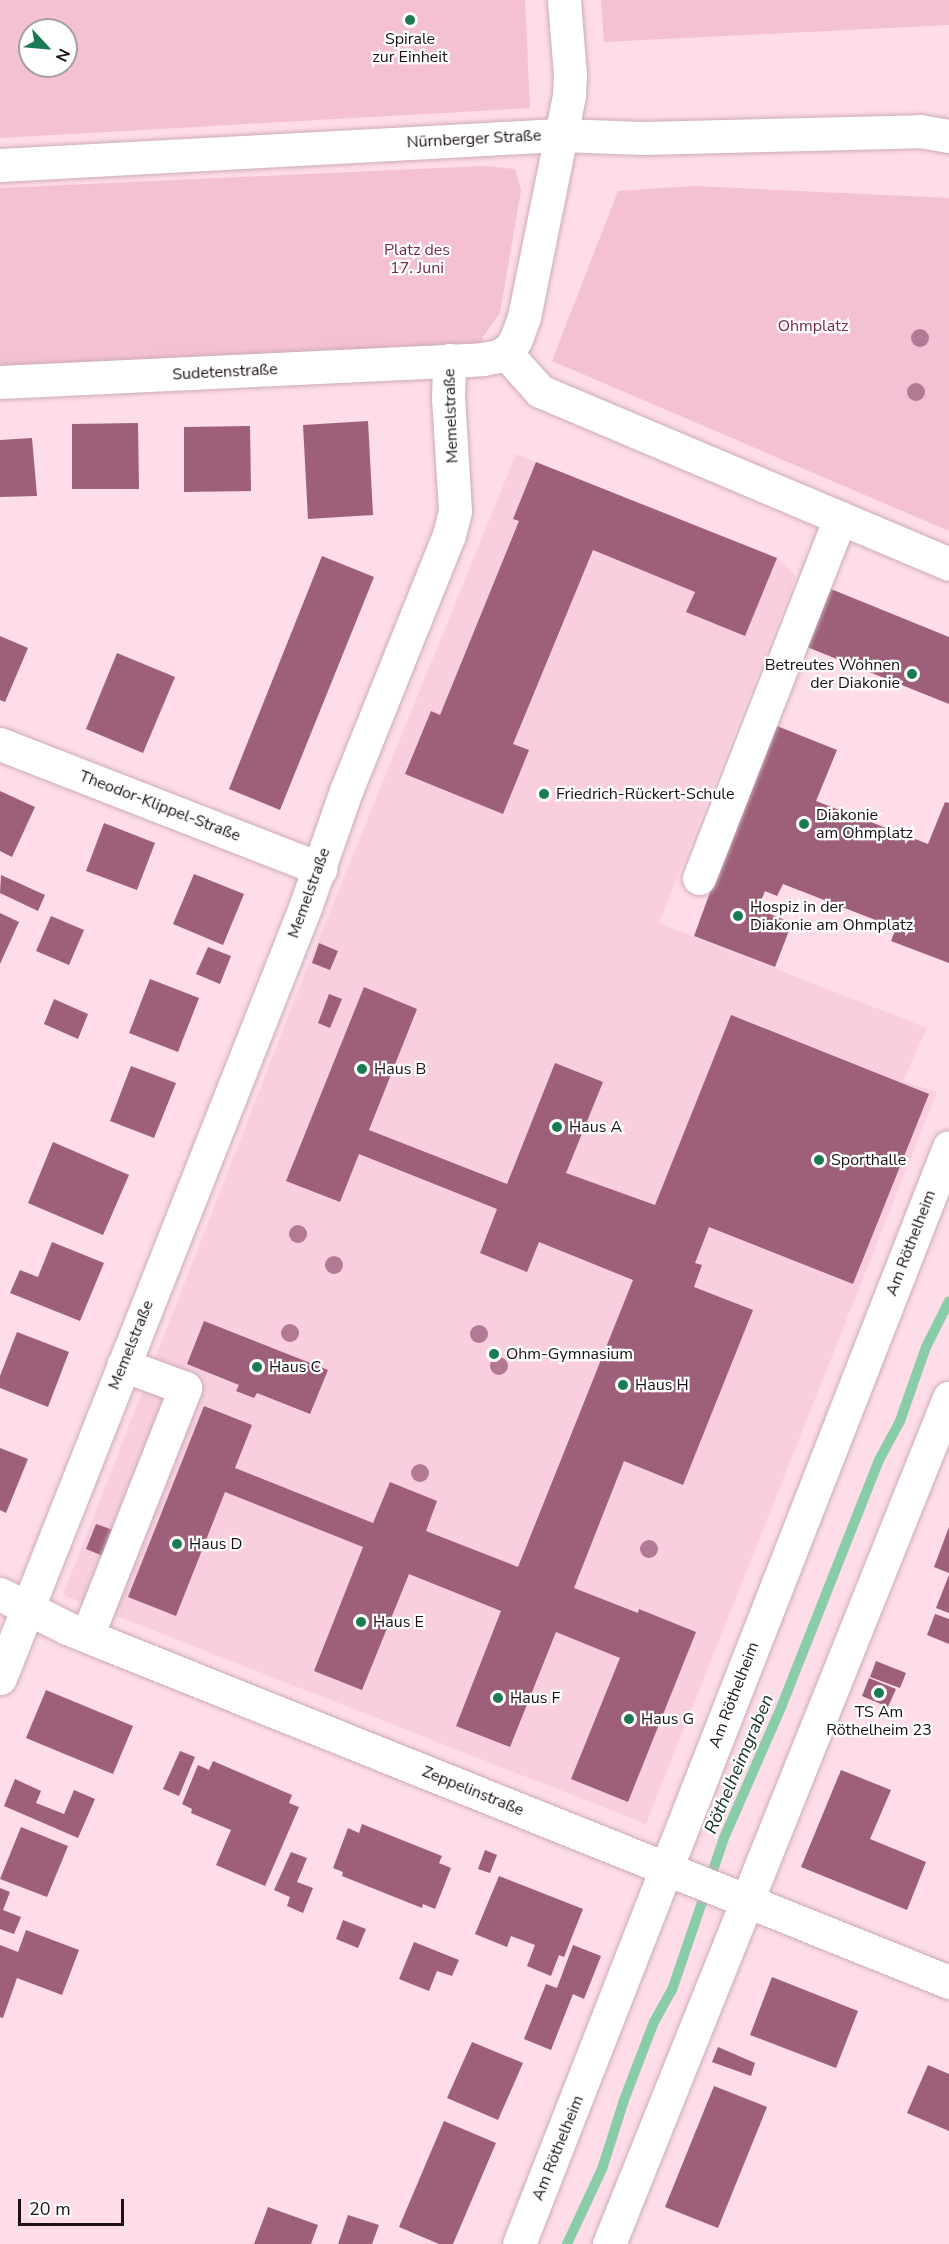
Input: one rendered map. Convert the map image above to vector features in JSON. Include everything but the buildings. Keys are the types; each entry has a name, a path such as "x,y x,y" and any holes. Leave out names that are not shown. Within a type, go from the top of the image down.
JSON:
{"street":[{"path":"564,0 570,75 569,95 524,317 516,339 505,352 540,391 949,564"},
{"name":"Nürnberger Straße","path":"0,165 560,135 643,138 920,131 949,136"},
{"name":"Memelstraße","path":"0,1678 14,1601 123,1365 320,869 346,791 449,535 455,511 448,398 449,360 482,359 505,352"},
{"name":"Sudetenstraße","path":"0,382 449,360"},
{"path":"699,878 840,518"},
{"name":"Theodor-Klippel-Straße","path":"0,744 320,869"},
{"name":"Am Röthelheim","path":"519,2244 681,1874 949,1147"},
{"path":"87,1636 185,1388 123,1365"},
{"path":"609,2244 738,1897 937,1462 949,1398"},
{"name":"Zeppelinstraße","path":"14,1601 87,1636 949,1982"}],"shaded area":[{"name":"Ohm-Gymnasium","path":"516,454 777,558 796,576 659,923 927,1028 903,1081 937,1092 646,1824 63,1595 309,963"}],"green space":[{"path":"0,0 525,0 530,108 0,138"},
{"path":"601,0 949,0 949,25 604,42"},
{"name":"Platz des 17. Juni","path":"483,166 515,169 521,190 500,313 483,337 480,348 0,367 0,188"},
{"name":"Ohmplatz","path":"694,186 949,198 949,531 552,361 618,191"}],"waterway":[{"name":"Röthelheimgraben","path":"567,2244 602,2169 624,2100 654,2022 672,1990 724,1838 782,1705 879,1460 900,1421 926,1347 949,1301"}],"place":[{"name":"Spirale zur Einheit","path":"410,20"},
{"name":"Betreutes Wohnen der Diakonie","path":"912,674"},
{"name":"Friedrich-Rückert-Schule","path":"544,794"},
{"name":"Diakonie am Ohmplatz","path":"804,824"},
{"name":"Hospiz in der Diakonie am Ohmplatz","path":"738,916"},
{"name":"Haus B","path":"362,1069"},
{"name":"Haus A","path":"557,1127"},
{"name":"Sporthalle","path":"819,1160"},
{"name":"Ohm-Gymnasium","path":"494,1354"},
{"name":"Haus C","path":"257,1367"},
{"name":"Haus H","path":"623,1385"},
{"name":"Haus D","path":"177,1544"},
{"name":"Haus E","path":"361,1622"},
{"name":"TS Am Röthelheim 23","path":"879,1693"},
{"name":"Haus F","path":"498,1698"},
{"name":"Haus G","path":"629,1719"}]}
